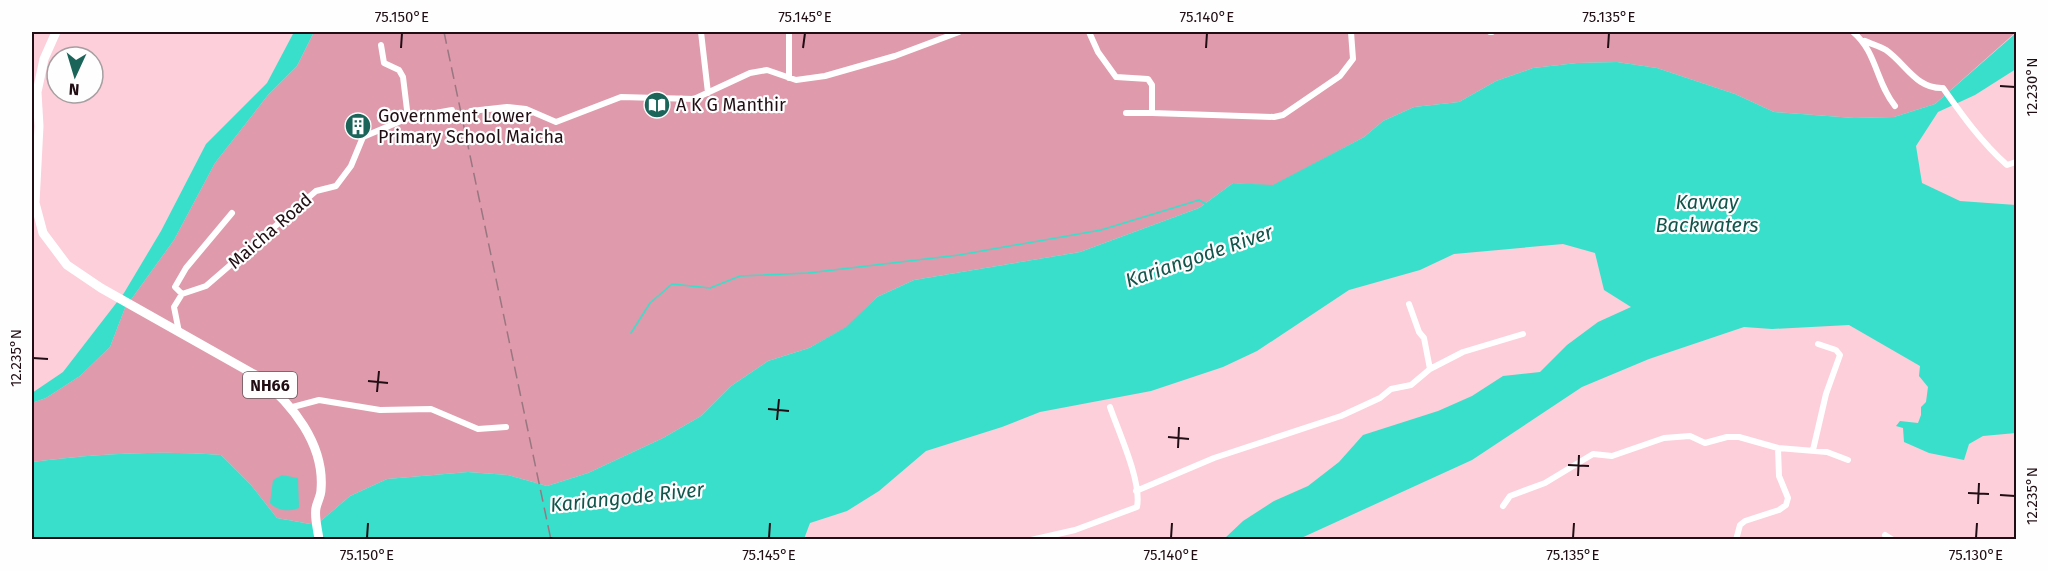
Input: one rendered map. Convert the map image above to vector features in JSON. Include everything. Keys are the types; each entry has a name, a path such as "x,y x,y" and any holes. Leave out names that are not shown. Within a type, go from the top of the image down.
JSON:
{"highway":[{"name":"NH66","path":"56,32 44,59 37,92 39,126 33,206 43,233 55,253 67,265 101,288 259,377 276,390 303,422 318,458 321,490 316,510 319,540"}],"street":[{"path":"701,32 708,93"},
{"path":"789,32 789,78"},
{"path":"471,111 507,107 526,109 556,122 621,97 694,99 750,73 766,70 789,78 825,76 870,64 959,32"},
{"path":"1089,32 1098,52 1116,77 1148,79 1152,85 1152,113"},
{"path":"1126,113 1283,115 1340,76 1353,59 1351,32"},
{"path":"1853,32 1864,41 1887,51 1905,70 1931,89 1943,88 1968,123 1996,155 2007,165 2016,162"},
{"path":"1864,41 1887,96 1895,106"},
{"path":"381,45 384,63 399,70 403,77 408,118"},
{"name":"Maicha Road","path":"182,294 206,286 316,191 336,186 351,166 363,137 408,118 452,110"},
{"path":"178,332 174,307 182,294 175,287 186,268 232,213"},
{"path":"1409,304 1419,332 1424,338 1430,369"},
{"path":"1136,491 1214,458 1341,416 1380,398 1391,389 1411,385 1430,369 1463,352 1523,334"},
{"path":"1814,450 1826,394 1840,355 1836,350 1818,344"},
{"path":"289,408 320,400 380,411 431,409 478,429 506,427"},
{"path":"1030,540 1075,530 1124,514 1137,507 1136,491 1110,407"},
{"path":"1503,506 1510,496 1545,483 1593,454 1612,456 1664,438 1690,436 1704,443 1716,439 1739,437 1778,448 1814,450 1848,460"},
{"path":"1736,540 1740,525 1745,521 1779,510 1786,505 1788,498 1779,476 1778,448"},
{"path":"1885,535 1893,540"}],"shaded area":[{"path":"314,32 2016,32 1935,104 1894,117 1854,118 1774,112 1735,94 1657,68 1617,62 1577,63 1533,68 1496,81 1459,102 1414,107 1383,121 1364,137 1273,186 1233,183 1199,208 1080,252 914,280 877,297 847,327 809,348 768,361 731,386 701,416 663,438 588,473 547,486 508,475 468,472 387,479 350,496 316,525 277,518 251,485 221,455 126,454 32,462 32,403 46,398 80,376 110,347 125,308 174,240 215,163 268,95 297,66"}],"water":[{"path":"294,32 314,32 297,66 268,95 215,163 174,240 125,308 110,347 80,376 46,398 32,403 32,393 63,372 124,293 161,231 206,144 267,83"},
{"name":"Kavvay Backwaters","path":"2016,33 2016,69 1975,95 1938,112 1916,146 1922,183 1960,201 2016,205 2016,433 1983,436 1969,444 1964,460 1929,453 1904,442 1903,428 1896,426 1900,421 1918,423 1921,407 1926,402 1928,387 1919,376 1920,366 1849,325 1772,329 1744,327 1649,359 1582,387 1472,460 1299,539 1224,539 1243,521 1274,501 1308,486 1339,462 1363,435 1438,411 1472,396 1503,376 1540,372 1567,345 1598,322 1631,307 1604,290 1595,253 1563,244 1454,254 1420,270 1349,290 1257,351 1223,367 1151,391 1040,412 1002,427 926,451 879,491 847,511 810,523 804,539 32,539 32,462 56,459 150,453 221,455 251,485 277,518 316,525 350,496 387,479 468,472 508,475 547,486 588,473 663,438 701,416 731,386 768,361 809,348 846,327 877,297 914,280 1080,252 1199,208 1233,183 1273,185 1364,137 1383,121 1414,107 1459,102 1496,81 1533,68 1577,63 1617,62 1657,68 1735,94 1774,112 1854,118 1894,117 1935,104"},
{"path":"282,475 298,478 299,508 283,510 270,503 273,480"}],"waterway":[{"path":"631,333 650,303 672,284 710,288 740,276 808,273 959,255 1101,230 1199,200 1206,204"}],"railway":[{"path":"444,32 551,540"}],"place":[{"name":"A K G Manthir","path":"657,105"},
{"name":"Government Lower Primary School Maicha","path":"358,126"}],"water label":[{"name":"Kariangode River","path":"1199,256"},
{"name":"Kariangode River","path":"627,497"}]}
